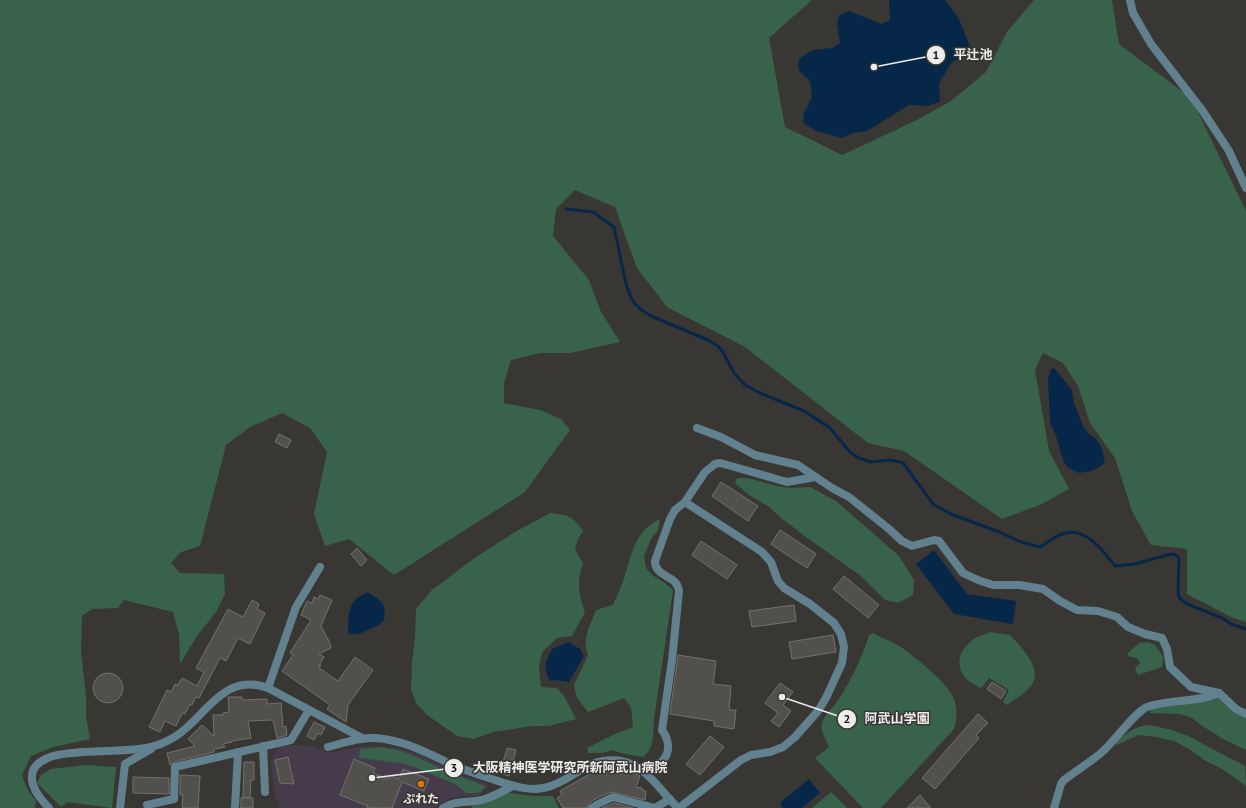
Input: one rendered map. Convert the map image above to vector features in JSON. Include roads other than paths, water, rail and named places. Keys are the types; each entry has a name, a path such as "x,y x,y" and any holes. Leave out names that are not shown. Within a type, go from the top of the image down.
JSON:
{"street":[{"path":"1130,0 1132,13 1151,44 1202,110 1229,151 1246,188"},
{"path":"698,428 722,437 755,455 798,465 832,488 849,496 889,528 902,541 912,546 934,540 939,541 963,573 973,578 993,585 1019,585 1043,589 1060,601 1077,610 1098,611 1117,617 1128,627 1145,634 1162,638 1167,649 1170,667 1191,687 1219,693 1236,709 1246,714"},
{"path":"647,773 664,759 668,746 667,737 662,730 672,660 679,591 674,580 655,568 655,561 670,519 675,510 686,502 704,472 715,464 720,463 787,482 815,477"},
{"path":"328,747 362,738 388,740 413,746 463,769 513,786 531,789 548,787 560,782 591,764 605,760 626,762 647,773 678,808 741,760 782,747 795,737 818,712 826,698 842,663 844,647 841,634 834,623 810,604 784,588 778,581 771,562 762,552 686,502"},
{"path":"268,688 296,607 320,567"},
{"path":"120,808 125,764 157,745 172,739 223,692 237,686 248,684 268,688 362,738"},
{"path":"1054,808 1061,784 1064,780 1101,753 1139,712 1146,708 1162,704 1209,697 1219,693"},
{"path":"147,805 174,799 175,767 292,740 309,710"},
{"path":"45,807 33,788 30,779 37,764 45,758 70,753 138,749 157,745"},
{"path":"263,746 264,792"},
{"path":"235,808 238,752"},
{"path":"443,808 458,802 483,800 513,786"},
{"path":"592,808 613,797 655,808 670,800"}],"water":[{"path":"889,0 945,0 959,19 971,49 971,54 952,62 939,83 940,102 927,106 909,105 867,131 853,133 842,138 816,131 803,123 804,113 812,97 810,81 799,71 798,63 800,58 813,50 832,48 840,43 837,25 839,15 849,11 882,24 890,20"},
{"path":"1054,368 1072,390 1074,403 1084,428 1101,446 1105,462 1100,467 1091,471 1079,473 1067,467 1063,460 1056,436 1050,423 1048,379 1051,369"},
{"path":"934,550 967,594 1016,601 1013,624 954,614 916,564"},
{"path":"367,592 379,600 384,606 384,620 379,625 359,634 349,634 348,620 351,606 357,598"},
{"path":"568,642 580,649 584,656 569,682 555,680 550,681 546,672 546,662 552,649"},
{"path":"809,779 820,793 802,808 783,808 780,803"}],"waterway":[{"path":"566,209 593,212 614,227 626,284 632,300 640,309 651,316 708,340 718,346 723,352 734,373 745,385 760,393 804,411 830,428 849,451 857,457 870,462 891,460 903,463 934,505 951,514 1021,542 1040,547 1062,534 1070,532 1078,533 1093,541 1115,566 1135,564 1174,554 1179,558 1178,593 1180,599 1187,604 1222,618 1231,624 1246,629"}],"place":[{"name":"平辻池","path":"874,67"},
{"name":"阿武山学園","path":"782,697"},
{"name":"大阪精神医学研究所新阿武山病院","path":"372,778"},
{"name":"ぷれた","path":"421,784"}]}
